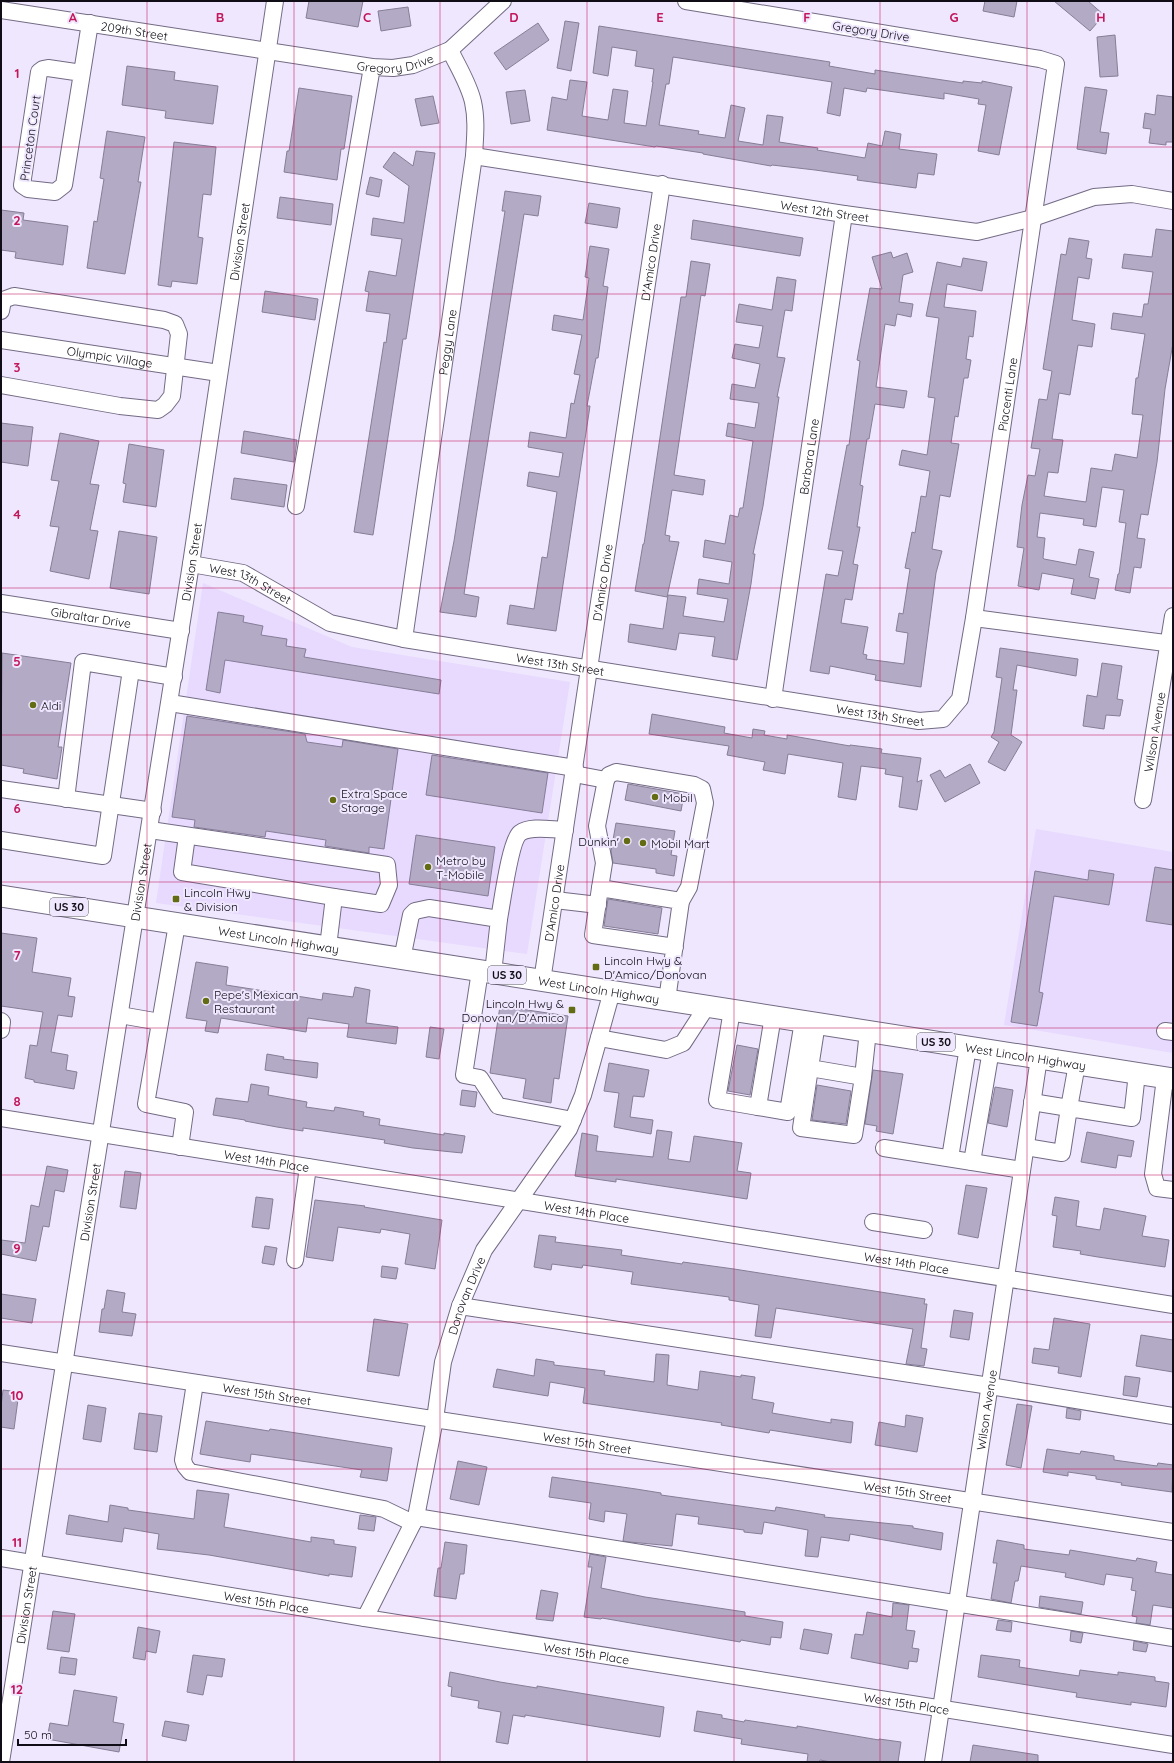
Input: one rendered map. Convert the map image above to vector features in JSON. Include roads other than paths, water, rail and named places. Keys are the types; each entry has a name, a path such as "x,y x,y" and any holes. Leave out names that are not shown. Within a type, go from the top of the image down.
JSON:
{"main road":[{"name":"West Lincoln Highway","path":"1,896 1169,1078"}],"street":[{"name":"Division Street","path":"1,1762 100,1133 170,703 275,1"},
{"name":"Gregory Drive","path":"267,51 372,67 392,68 412,65 450,50 503,1"},
{"name":"Gregory Drive","path":"695,2 1040,59 1056,64"},
{"name":"209th Street","path":"1,10 21,7 90,23 267,51"},
{"name":"Princeton Court","path":"82,73 48,68 39,72 22,185 28,189 55,192 64,185 82,73 90,23"},
{"name":"Peggy Lane","path":"404,639 474,156 476,129 473,104 465,80 450,50"},
{"name":"Piacenti Lane","path":"943,719 960,700 974,618 1056,64"},
{"path":"296,506 372,67"},
{"name":"West 12th Street","path":"474,156 662,184 844,214 977,232 1033,218 1094,197 1132,194 1173,201"},
{"name":"D'Amico Drive","path":"542,981 662,184"},
{"name":"Barbara Lane","path":"773,698 844,214"},
{"path":"1,310 3,300 14,296 164,320 175,324 179,334 172,396 165,405 158,410 120,406 1,385"},
{"name":"Olympic Village","path":"1,340 176,368 219,373"},
{"name":"West 13th Street","path":"191,564 243,573 330,623 404,639 919,721 943,719"},
{"name":"Gibraltar Drive","path":"1,603 181,631"},
{"name":"Wilson Avenue","path":"1143,800 1171,644 1173,616"},
{"path":"974,618 1171,644"},
{"path":"66,798 83,662 174,677"},
{"path":"1,840 103,856 131,670"},
{"path":"170,703 574,771 606,780"},
{"path":"667,1000 675,947 681,901 690,887 705,802 702,789 694,785 616,772 609,775 606,780 597,826 604,863 593,935 675,947"},
{"path":"1,789 153,811"},
{"path":"565,830 530,829 519,833 512,845 500,919 464,1075 480,1078 498,1106 573,1120"},
{"path":"150,830 387,865 389,885 381,904 182,872 187,836"},
{"path":"600,888 681,901"},
{"path":"328,947 334,897"},
{"path":"555,900 598,906"},
{"path":"402,959 411,915 415,911 429,908 500,919"},
{"path":"177,924 146,1104 185,1112 180,1147"},
{"name":"Donovan Drive","path":"365,1618 414,1520 435,1419 443,1362 460,1306 484,1250 569,1129 583,1096 612,991"},
{"path":"599,1038 666,1050 683,1043 707,1006"},
{"path":"732,1010 717,1100 788,1112 803,1067"},
{"path":"120,1015 160,1022"},
{"path":"758,1107 773,1016"},
{"path":"1,1022 1,1030"},
{"path":"810,1022 803,1067 801,1128 854,1135 868,1031"},
{"path":"950,1158 968,1047"},
{"path":"972,1162 991,1050"},
{"name":"Wilson Avenue","path":"933,1762 1039,1058"},
{"path":"1026,1147 1062,1153 1077,1064"},
{"path":"803,1067 862,1077"},
{"path":"1032,1102 1132,1118 1137,1073"},
{"path":"1169,1078 1153,1174 1157,1188 1173,1190"},
{"name":"West 14th Place","path":"1,1118 1173,1305"},
{"path":"884,1148 1022,1170"},
{"path":"295,1260 308,1167"},
{"path":"874,1222 924,1230"},
{"path":"460,1306 990,1386 1173,1416"},
{"name":"West 15th Street","path":"1,1353 1173,1532"},
{"path":"195,1383 183,1460 185,1466 190,1472 384,1509 414,1520 957,1603 1173,1638"},
{"name":"West 15th Place","path":"1,1558 365,1618 1173,1745"}],"place":[{"name":"Aldi","path":"33,705"},
{"name":"Mobil","path":"655,797"},
{"name":"Extra Space Storage","path":"333,800"},
{"name":"Dunkin'","path":"627,841"},
{"name":"Mobil Mart","path":"643,843"},
{"name":"Metro by T-Mobile","path":"428,867"},
{"name":"Lincoln Hwy & Division","path":"176,899"},
{"name":"Lincoln Hwy & D'Amico/Donovan","path":"596,967"},
{"name":"Pepe's Mexican Restaurant","path":"206,1001"},
{"name":"Lincoln Hwy & Donovan/D'Amico","path":"572,1010"}]}
